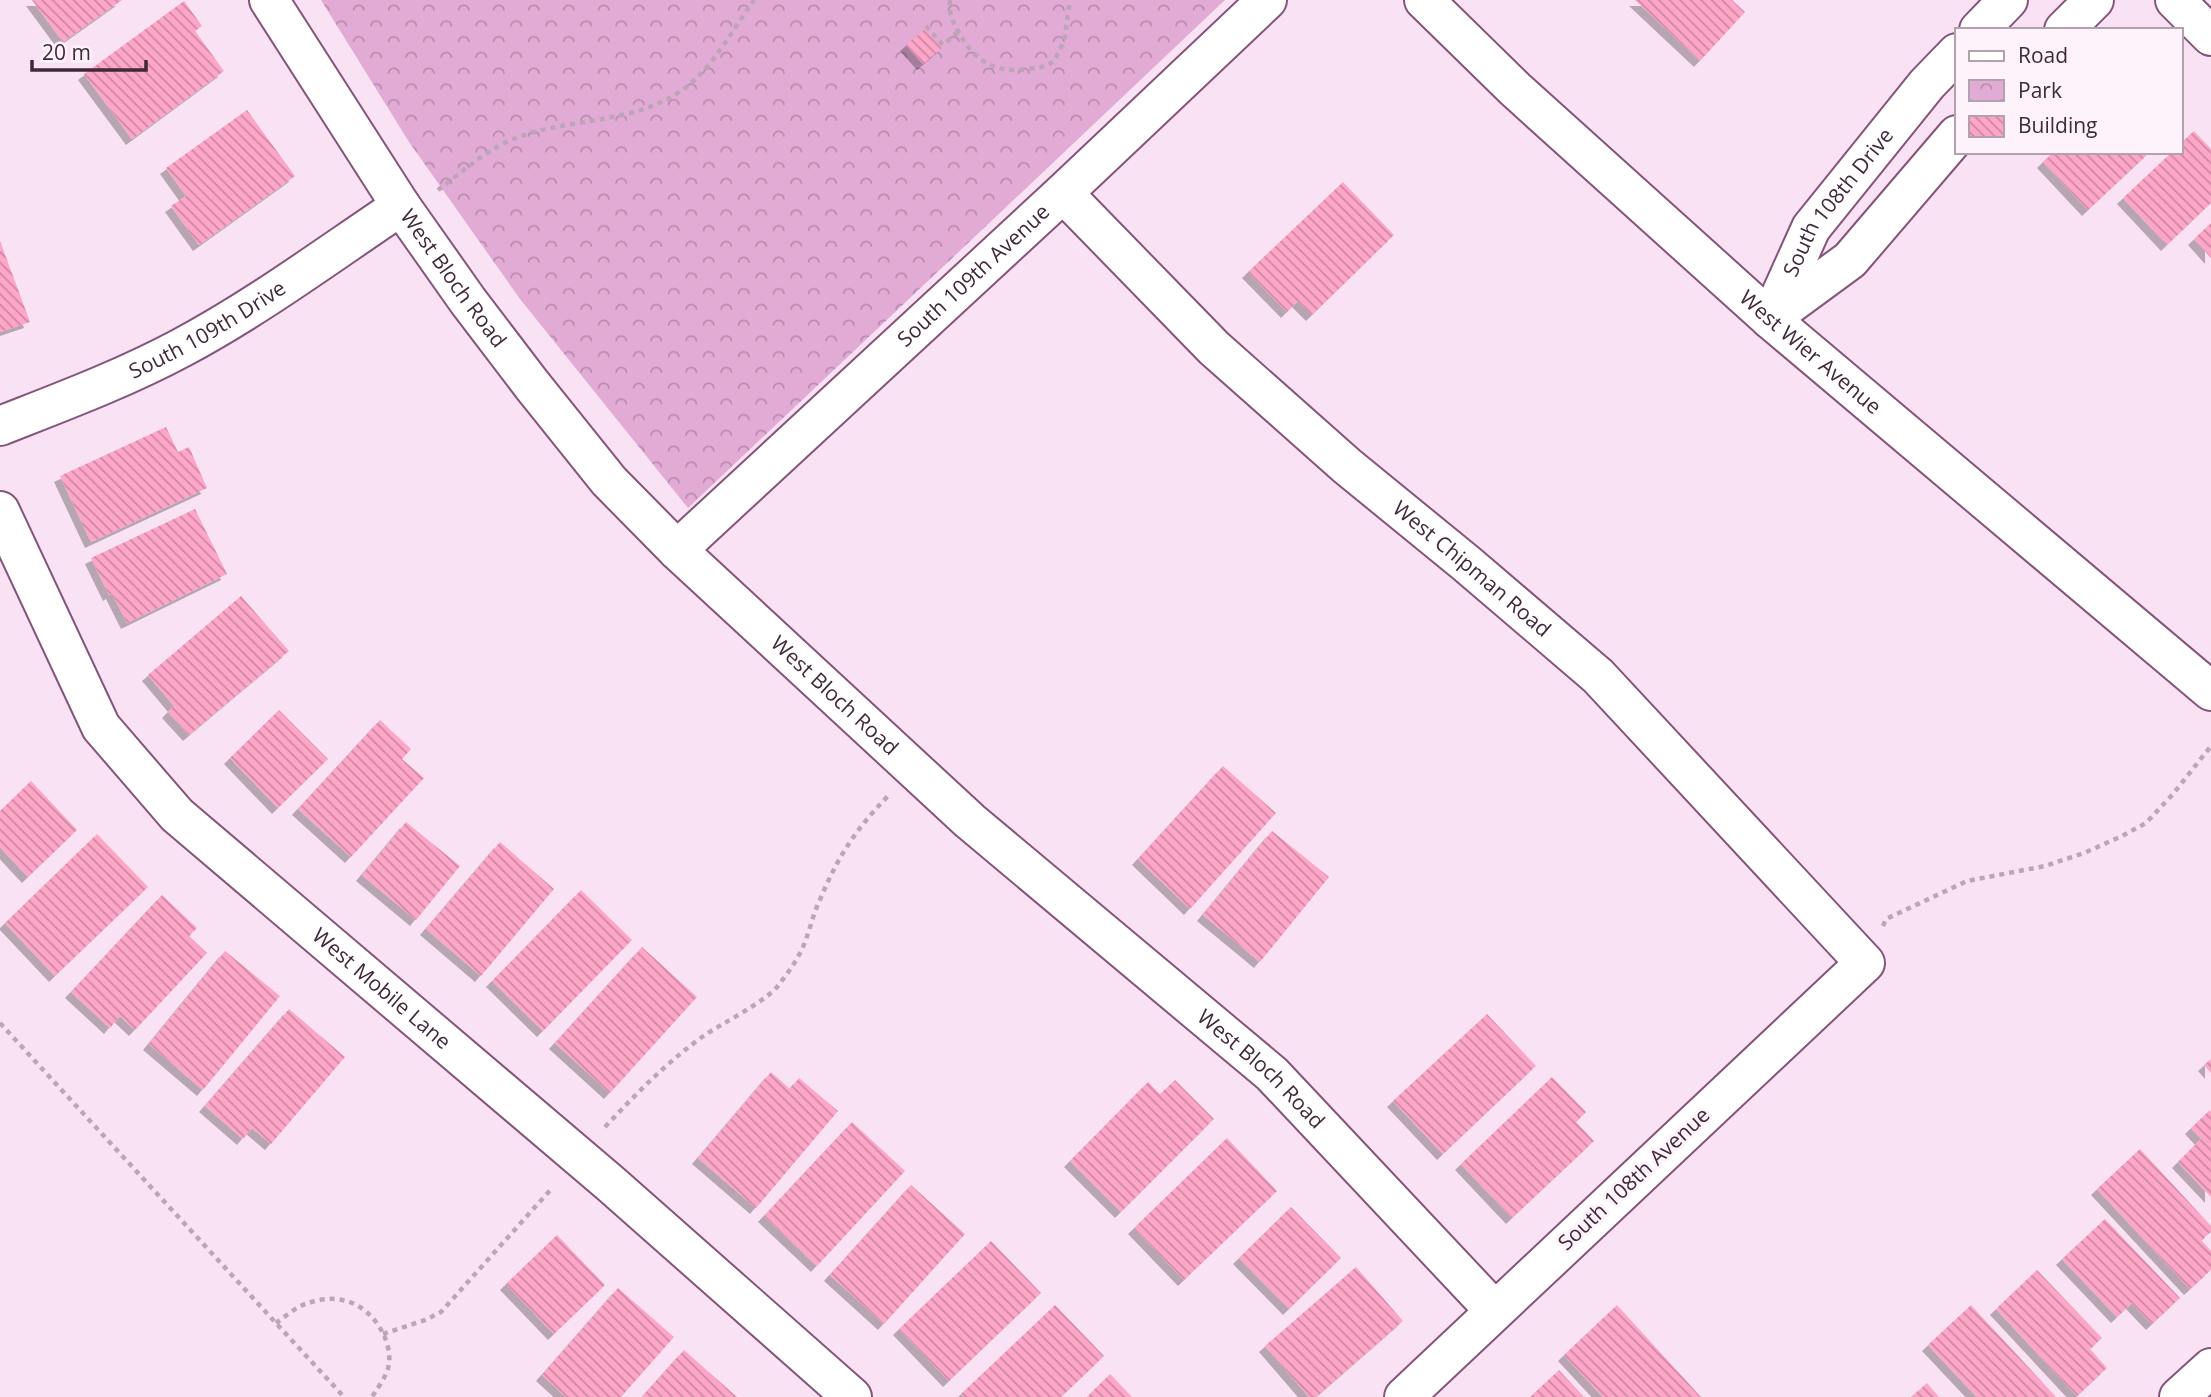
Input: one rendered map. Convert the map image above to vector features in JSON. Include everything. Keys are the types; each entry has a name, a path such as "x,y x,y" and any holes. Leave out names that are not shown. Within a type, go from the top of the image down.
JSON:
{"street":[{"name":"West Bloch Road","path":"269,0 418,199 468,301 609,481 677,550 970,821 1272,1074 1494,1310"},
{"name":"South 109th Avenue","path":"677,550 1267,0"},
{"name":"West Wier Avenue","path":"1424,0 1514,89 1770,319 2211,691"},
{"path":"1981,28 2008,0"},
{"path":"2066,28 2094,0"},
{"path":"2175,0 2211,36"},
{"name":"South 108th Drive","path":"1770,319 1811,228 1927,84 1955,55"},
{"name":"South 108th Drive","path":"1770,319 1850,260 1955,137"},
{"name":"West Chipman Road","path":"1063,193 1213,348 1347,466 1468,564 1598,676 1865,963"},
{"name":"South 109th Drive","path":"0,426 107,384 182,348 418,199"},
{"name":"West Mobile Lane","path":"0,511 101,727 177,815 578,1156 852,1397"},
{"name":"South 108th Avenue","path":"1404,1397 1865,963"},
{"path":"2179,1397 2211,1368"}],"path":[{"path":"418,199 511,139 542,130 617,116 651,107 669,98 684,89 705,69 754,0"},
{"path":"950,0 953,23 972,54 986,65 1021,70 1038,68 1054,61 1059,54 1064,41 1070,0"},
{"path":"926,26 943,45 958,32"},
{"path":"1865,963 1886,919 1967,881 2045,866 2084,853 2146,823 2211,746"},
{"path":"383,1334 441,1312 648,1080 703,1037 774,990 790,970 804,945 818,904 839,858 860,825 913,768"},
{"path":"0,1023 344,1397"},
{"path":"276,1324 306,1303 328,1299 347,1301 363,1310 377,1322 389,1352 389,1366 372,1397"}],"green space":[{"path":"321,0 1225,0 688,508 520,299 409,142"}],"building":[{"path":"32,0 122,0 63,42"},
{"path":"1635,0 1732,0 1745,12 1700,61"},
{"path":"184,1 202,26 195,31 224,71 132,139 84,74"},
{"path":"925,29 942,48 923,64 906,45"},
{"path":"247,110 295,176 199,245 171,206 186,196 166,168"},
{"path":"2194,131 2211,149 2211,203 2167,245 2123,198 2170,154 2183,154 2183,141"},
{"path":"2051,154 2148,154 2088,210 2043,162"},
{"path":"1343,182 1394,235 1312,315 1298,301 1287,312 1248,272"},
{"path":"2211,223 2211,258 2194,239"},
{"path":"0,241 30,322 0,332"},
{"path":"166,427 178,452 189,447 207,488 91,542 60,476"},
{"path":"195,509 227,574 127,623 112,593 109,595 91,558"},
{"path":"241,596 289,651 189,735 168,712 174,706 148,675"},
{"path":"279,710 328,759 278,808 230,758"},
{"path":"380,720 411,749 402,759 424,778 351,857 298,809"},
{"path":"1223,766 1276,813 1190,909 1138,859"},
{"path":"31,781 77,830 28,877 0,847 0,811"},
{"path":"406,822 460,866 416,920 362,875"},
{"path":"1272,831 1329,877 1260,962 1203,915"},
{"path":"97,834 148,887 55,976 5,923"},
{"path":"500,842 554,889 481,976 426,929"},
{"path":"581,890 632,940 543,1031 492,981"},
{"path":"162,895 197,928 189,936 207,953 135,1030 120,1016 110,1028 71,992"},
{"path":"642,947 697,997 610,1093 555,1043"},
{"path":"225,951 280,996 203,1090 149,1044"},
{"path":"289,1009 345,1057 271,1144 252,1128 243,1139 205,1106"},
{"path":"1487,1014 1536,1066 1443,1154 1393,1101"},
{"path":"2211,1059 2211,1073 2204,1065"},
{"path":"771,1072 790,1089 799,1078 838,1111 756,1208 698,1158"},
{"path":"1552,1077 1586,1112 1576,1122 1594,1141 1512,1218 1461,1164"},
{"path":"1175,1080 1214,1119 1121,1212 1070,1161 1148,1082 1160,1094"},
{"path":"2210,1110 2211,1197 2178,1162 2201,1139 2191,1128"},
{"path":"852,1122 905,1171 817,1266 764,1216"},
{"path":"1227,1138 1277,1191 1184,1280 1134,1228"},
{"path":"2140,1149 2211,1226 2211,1232 2201,1240 2211,1251 2211,1270 2190,1289 2097,1189"},
{"path":"911,1185 965,1234 884,1324 830,1275"},
{"path":"1291,1207 1341,1258 1289,1309 1239,1258"},
{"path":"2105,1219 2180,1298 2152,1324 2132,1303 2117,1317 2062,1259"},
{"path":"557,1235 605,1285 554,1334 506,1284"},
{"path":"991,1241 1041,1293 949,1381 899,1329"},
{"path":"1356,1267 1403,1321 1316,1397 1309,1397 1265,1346"},
{"path":"2037,1270 2102,1338 2090,1349 2107,1368 2077,1396 1996,1309"},
{"path":"618,1288 674,1337 621,1397 566,1397 542,1375"},
{"path":"1055,1305 1104,1356 1061,1397 964,1397 961,1394"},
{"path":"1617,1305 1701,1397 1603,1397 1564,1355"},
{"path":"1971,1305 2056,1397 1977,1397 1928,1345"},
{"path":"684,1350 737,1397 642,1397"},
{"path":"1559,1370 1584,1397 1530,1397"},
{"path":"1110,1374 1132,1397 1087,1397"},
{"path":"1927,1383 1939,1397 1911,1397"}]}
